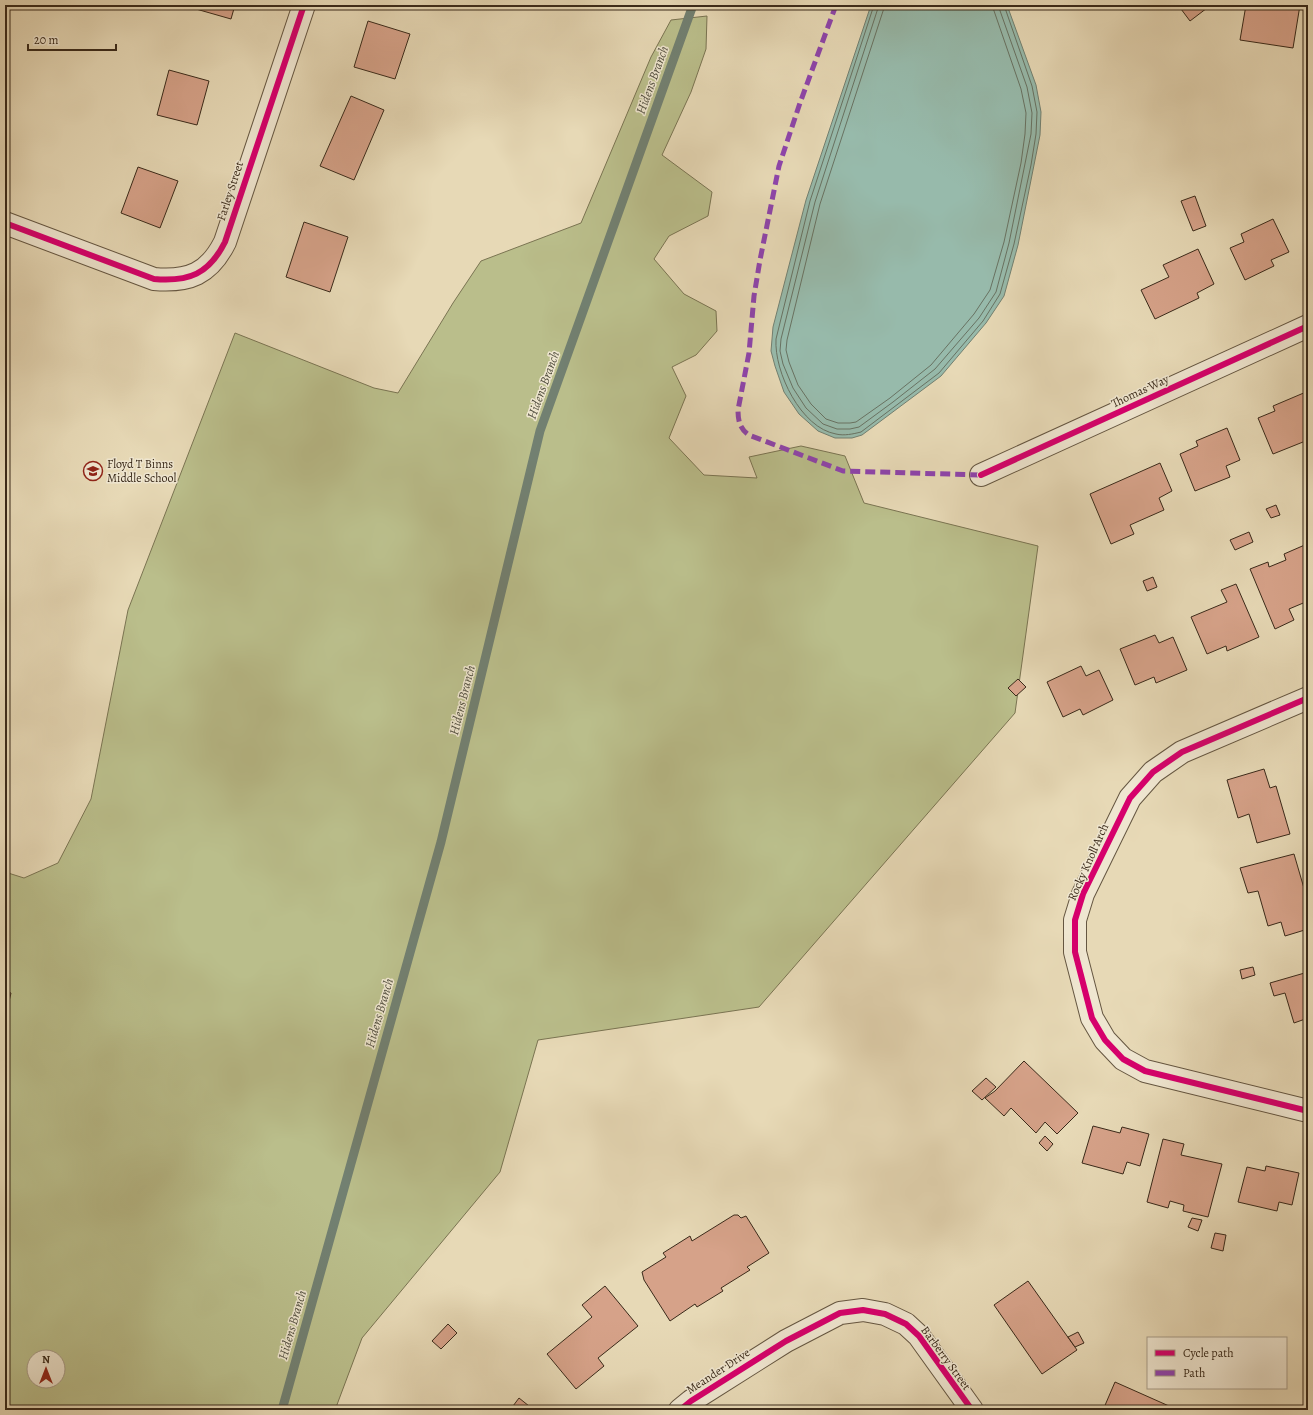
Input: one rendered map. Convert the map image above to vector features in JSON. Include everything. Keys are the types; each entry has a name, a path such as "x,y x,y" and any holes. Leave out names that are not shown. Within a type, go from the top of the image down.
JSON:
{"street":[{"name":"Farley Street","path":"5,223 154,279 174,281 193,276 207,267 220,252 226,242 304,5"},
{"name":"Thomas Way","path":"981,475 1308,326"},
{"name":"Rocky Knoll Arch","path":"1308,698 1182,752 1153,772 1130,798 1084,894 1075,920 1075,952 1092,1018 1105,1040 1123,1059 1145,1071 1308,1111"},
{"name":"Barberry Street","path":"769,1352 840,1313 863,1310 885,1314 906,1324 919,1336 972,1410"},
{"name":"Meander Drive","path":"680,1410 691,1401 769,1352"}],"green space":[{"path":"707,16 706,49 691,92 662,155 712,192 708,216 669,236 654,259 684,294 716,311 717,331 696,355 672,367 686,396 669,438 704,475 757,478 749,457 801,446 845,456 864,503 1038,546 1015,713 759,1007 538,1040 500,1172 362,1338 335,1410 5,1410 5,872 24,878 58,863 91,799 128,610 235,333 374,388 398,393 453,303 481,261 581,223 651,57 671,20"}],"water":[{"path":"871,5 1007,5 1036,85 1041,112 1040,135 1018,245 1004,296 986,323 941,376 862,435 852,438 835,438 818,431 799,414 784,392 771,351 773,327 806,200"}],"building":[{"path":"190,5 235,5 231,19 189,7"},
{"path":"1178,5 1211,5 1190,21"},
{"path":"1246,5 1300,5 1293,48 1240,40"},
{"path":"368,21 410,34 395,79 354,67"},
{"path":"169,70 209,81 197,125 157,115"},
{"path":"351,96 384,110 354,180 320,166"},
{"path":"138,167 178,181 160,228 121,213"},
{"path":"1195,196 1206,226 1193,231 1181,201"},
{"path":"1273,219 1289,252 1271,260 1274,266 1245,280 1230,248 1244,242 1241,234"},
{"path":"304,222 348,237 330,292 286,277"},
{"path":"1198,249 1214,284 1197,293 1199,298 1155,319 1141,290 1169,277 1163,265"},
{"path":"1306,392 1308,397 1308,430 1306,431 1308,440 1273,454 1258,418 1275,411 1273,406"},
{"path":"1227,428 1240,460 1226,466 1230,477 1195,491 1180,454 1198,446 1196,441"},
{"path":"1160,463 1172,491 1159,498 1164,510 1130,525 1134,534 1111,544 1090,494"},
{"path":"1276,505 1280,515 1271,518 1266,509"},
{"path":"1249,532 1253,542 1235,550 1230,540"},
{"path":"1307,544 1308,601 1289,609 1294,620 1275,629 1250,569 1268,562 1269,567 1286,560 1284,554"},
{"path":"1153,577 1157,587 1147,591 1143,581"},
{"path":"1236,584 1259,637 1227,651 1226,646 1207,654 1191,617 1227,602 1221,590"},
{"path":"1155,635 1159,643 1173,637 1187,670 1156,683 1154,677 1135,685 1120,649"},
{"path":"1081,666 1086,676 1099,670 1113,700 1083,715 1080,709 1063,717 1047,682"},
{"path":"1018,679 1026,687 1016,696 1008,688"},
{"path":"1264,769 1270,788 1276,786 1290,834 1257,843 1249,814 1238,818 1227,780"},
{"path":"1294,854 1308,902 1308,929 1285,936 1281,922 1268,926 1258,891 1248,893 1240,868"},
{"path":"1253,967 1255,975 1242,979 1240,970"},
{"path":"1308,972 1308,1018 1294,1023 1285,993 1274,996 1270,983"},
{"path":"5,991 11,993 5,1018"},
{"path":"1024,1061 1078,1113 1057,1134 1045,1122 1036,1133 1011,1108 1004,1116 985,1098 995,1091"},
{"path":"986,1078 996,1087 982,1100 972,1091"},
{"path":"1093,1126 1120,1133 1122,1127 1149,1134 1140,1166 1127,1162 1123,1174 1082,1163"},
{"path":"1045,1136 1053,1144 1047,1151 1039,1143"},
{"path":"1163,1139 1184,1144 1181,1155 1222,1164 1208,1217 1183,1211 1184,1205 1170,1201 1168,1208 1147,1202"},
{"path":"1266,1166 1299,1173 1292,1205 1279,1202 1277,1211 1238,1202 1247,1167 1265,1171"},
{"path":"734,1215 738,1215 741,1218 746,1216 769,1253 747,1267 750,1270 721,1288 723,1291 697,1307 695,1304 670,1321 644,1280 642,1272 666,1257 663,1253 690,1236 692,1241"},
{"path":"1192,1218 1202,1220 1198,1231 1188,1227"},
{"path":"1215,1233 1226,1235 1223,1251 1211,1248"},
{"path":"1028,1281 1077,1350 1042,1374 994,1305"},
{"path":"605,1286 638,1326 598,1358 604,1366 576,1389 547,1354 592,1317 582,1305"},
{"path":"448,1324 457,1333 441,1349 432,1341"},
{"path":"1078,1332 1084,1343 1075,1347 1068,1337"},
{"path":"1115,1382 1178,1410 1103,1410"},
{"path":"519,1398 534,1410 510,1410"}],"waterway":[{"name":"Hidens Branch","path":"282,1410 441,842 540,431 693,5"}],"marked path":[{"path":"836,5 800,103 779,166 754,296 749,353 738,410 738,418 743,430 749,435 843,471 981,475"}],"cycle path":[{"path":"5,223 154,279 178,279 197,274 205,269 219,253 225,242 304,5"},
{"path":"981,475 1308,326"},
{"path":"1308,698 1182,752 1153,772 1130,798 1083,894 1075,920 1075,952 1092,1018 1105,1040 1123,1059 1145,1071 1308,1111"},
{"path":"680,1410 691,1401 786,1341 840,1313 863,1310 885,1314 906,1324 919,1336 972,1410"}],"place":[{"name":"Floyd T Binns Middle School","path":"93,471"}]}
